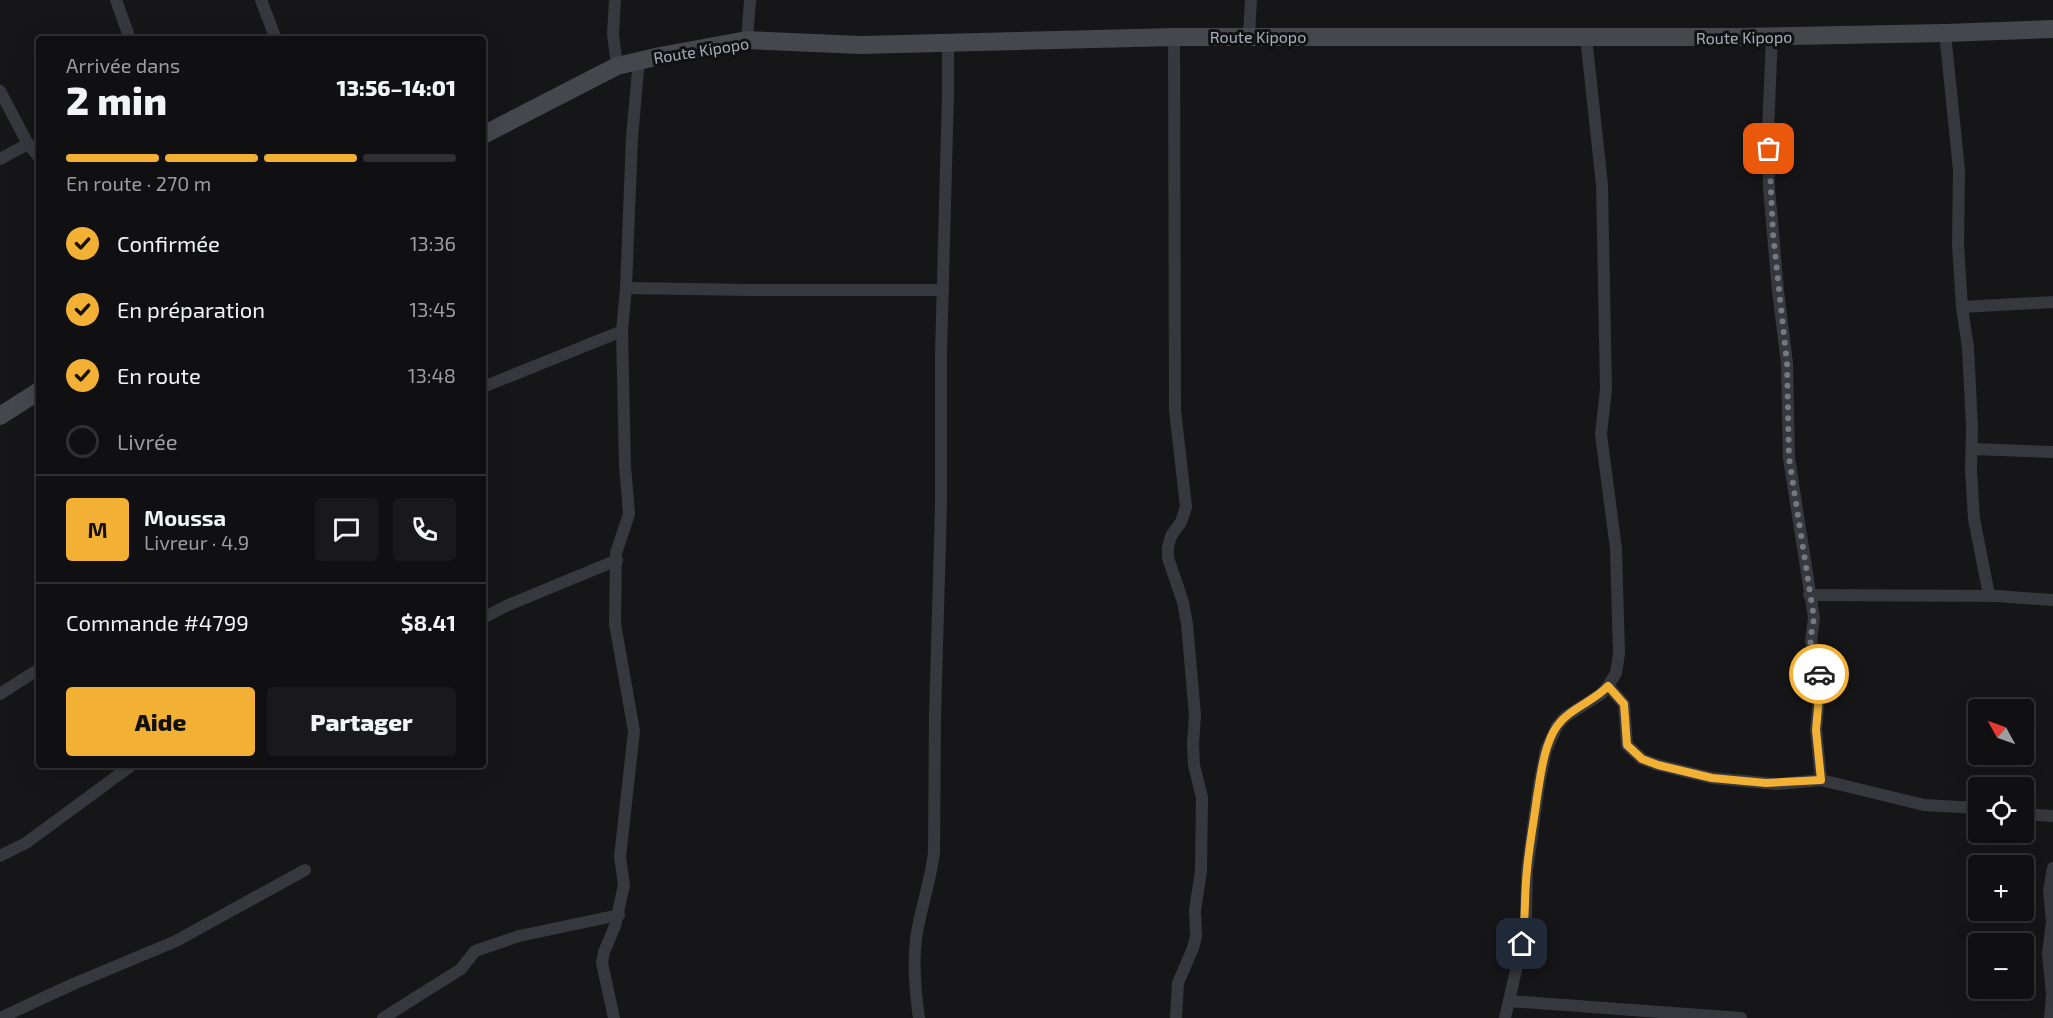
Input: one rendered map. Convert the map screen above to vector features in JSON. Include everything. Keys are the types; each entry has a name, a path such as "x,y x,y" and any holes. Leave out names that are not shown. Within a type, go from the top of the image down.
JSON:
{"main road":[{"name":"Route Kipopo","path":"486,133 617,66 747,40 861,45 1174,37 1772,36 2053,29"},
{"path":"0,416 36,393"}],"street":[{"path":"116,0 129,36"},
{"path":"261,0 275,36"},
{"path":"615,0 613,34 617,66"},
{"path":"747,40 750,0"},
{"path":"1249,36 1251,0"},
{"path":"1946,33 1959,170 1958,245 1962,307 1968,348 1974,519 1989,596"},
{"path":"1772,36 1768,130 1769,188 1787,363 1789,458 1814,618 1810,641 1816,658 1820,685 1816,730 1821,780"},
{"path":"1174,37 1175,410 1186,507 1181,522 1171,536 1168,558 1183,602 1187,624 1195,715 1192,743 1194,765 1202,798 1201,872 1196,910 1196,936 1178,983 1176,1018"},
{"path":"1505,1018 1526,919 1527,871 1546,750 1557,726 1565,717 1600,694 1608,686 1616,673 1619,654 1616,558 1601,434 1606,389 1602,185 1586,37"},
{"path":"919,1018 916,994 916,937 933,869 934,852 934,717 941,505 940,355 948,43"},
{"path":"614,1018 602,963 619,915 624,885 620,856 634,731 615,624 616,553 629,514 625,466 622,331 632,137 639,60"},
{"path":"0,91 28,144 36,153"},
{"path":"0,159 28,144"},
{"path":"626,288 943,290"},
{"path":"1962,307 2053,302"},
{"path":"486,386 622,331"},
{"path":"1972,449 2053,452"},
{"path":"486,616 617,560"},
{"path":"1809,595 1989,596 2053,600"},
{"path":"0,694 36,671"},
{"path":"1608,686 1624,704 1627,745 1642,759 1658,765 1712,778 1766,783 1821,780 1924,805 1968,807"},
{"path":"0,856 26,843 128,768"},
{"path":"2034,815 2053,816"},
{"path":"2050,1018 2052,994 2048,954 2052,921 2049,890 2053,868"},
{"path":"0,1018 176,941 305,870"},
{"path":"383,1018 461,969 475,951 519,936 619,915"},
{"path":"1509,1001 1741,1018"}],"way so far":[{"path":"1769,149 1769,188 1787,363 1789,458 1814,618 1810,641 1819,674"}],"route":[{"path":"1522,944 1526,919 1527,871 1539,784 1550,739 1565,717 1592,700 1608,686 1624,704 1627,745 1642,759 1712,778 1777,784 1821,780 1816,730 1819,674"}]}
